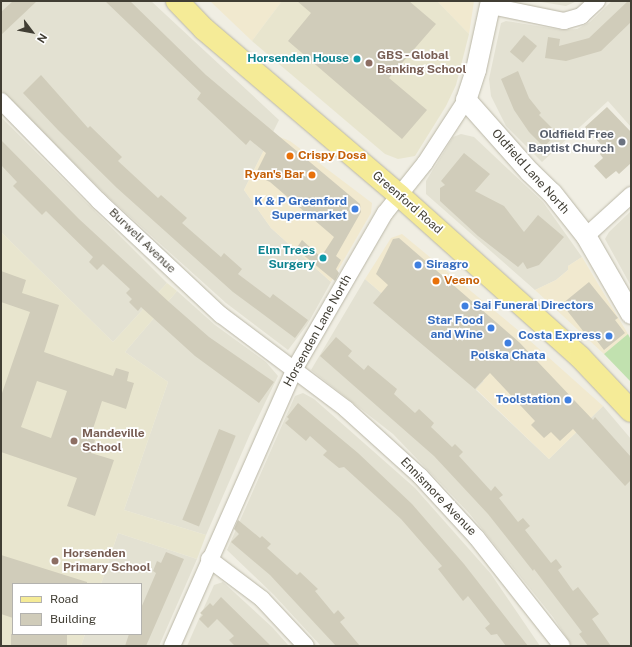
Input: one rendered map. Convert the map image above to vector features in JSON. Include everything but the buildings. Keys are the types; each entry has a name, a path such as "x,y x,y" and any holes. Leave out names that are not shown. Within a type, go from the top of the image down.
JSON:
{"main road":[{"name":"Greenford Road","path":"177,1 204,29 400,196 580,357 631,412"}],"street":[{"path":"466,100 476,70 491,3 564,21 580,16 597,1"},
{"name":"Horsenden Lane North","path":"172,646 209,559 295,368 385,213 425,163 466,100"},
{"name":"Oldfield Lane North","path":"466,100 552,193 586,236 631,314"},
{"name":"Burwell Avenue","path":"1,101 99,201 179,277 221,314 295,368"},
{"path":"586,236 631,195"},
{"name":"Ennismore Avenue","path":"295,368 346,409 420,476 477,538 562,646"},
{"path":"209,559 262,599 306,646"}],"shaded area":[{"path":"1,1 151,1 279,120 244,190 271,228 331,282 307,325 288,350 226,303 106,195 1,90"},
{"path":"210,1 282,1 252,41"},
{"name":"GBS - Global Banking School","path":"282,1 437,1 469,34 456,85 446,106 415,156 398,159 385,154 252,41"},
{"path":"437,1 474,1 469,34"},
{"path":"535,1 577,1 566,6"},
{"path":"612,1 631,1 631,127 608,101 542,162 506,126 491,96 489,79 501,23 506,21 562,30 577,29 590,22"},
{"path":"1,117 167,283 113,342 1,232"},
{"path":"272,134 290,141 372,203 371,213 331,282 271,228 244,190"},
{"path":"461,134 474,137 543,202 582,257 568,266 568,270 556,280 535,290 426,194 426,181 453,137"},
{"path":"631,211 631,286 605,239 609,232"},
{"name":"Mandeville School","path":"1,232 113,342 167,283 177,291 125,352 168,382 124,510 206,535 197,559 118,533 101,583 12,583 12,635 85,635 81,646 1,646"},
{"path":"402,234 519,331 603,406 549,459 476,389 484,381 365,279 391,238"},
{"path":"582,257 628,334 604,354 535,290 556,280 568,270 568,266"},
{"path":"365,279 484,381 476,390 549,459 603,406 631,439 631,646 572,646 553,617 469,513 393,434 311,370"},
{"path":"177,291 215,325 266,362 278,376 250,434 206,535 124,510 168,382 125,352"},
{"path":"303,393 314,399 415,488 491,574 540,646 321,646 274,595 227,550 295,396"},
{"path":"118,533 197,559 159,646 81,646 85,635 142,635 142,583 101,583"},
{"path":"223,582 272,627 289,646 187,646 214,585"}],"green space":[{"path":"628,334 631,340 631,382 604,354"}],"place":[{"name":"Horsenden House","path":"357,59"},
{"name":"GBS - Global Banking School","path":"369,63"},
{"name":"Oldfield Free Baptist Church","path":"622,142"},
{"name":"Crispy Dosa","path":"290,156"},
{"name":"Ryan's Bar","path":"312,175"},
{"name":"K & P Greenford Supermarket","path":"355,209"},
{"name":"Elm Trees Surgery","path":"323,258"},
{"name":"Siragro","path":"418,265"},
{"name":"Veeno","path":"436,281"},
{"name":"Sai Funeral Directors","path":"465,306"},
{"name":"Star Food and Wine","path":"491,328"},
{"name":"Costa Express","path":"609,336"},
{"name":"Polska Chata","path":"508,343"},
{"name":"Toolstation","path":"568,400"},
{"name":"Mandeville School","path":"74,441"},
{"name":"Horsenden Primary School","path":"55,561"}]}
